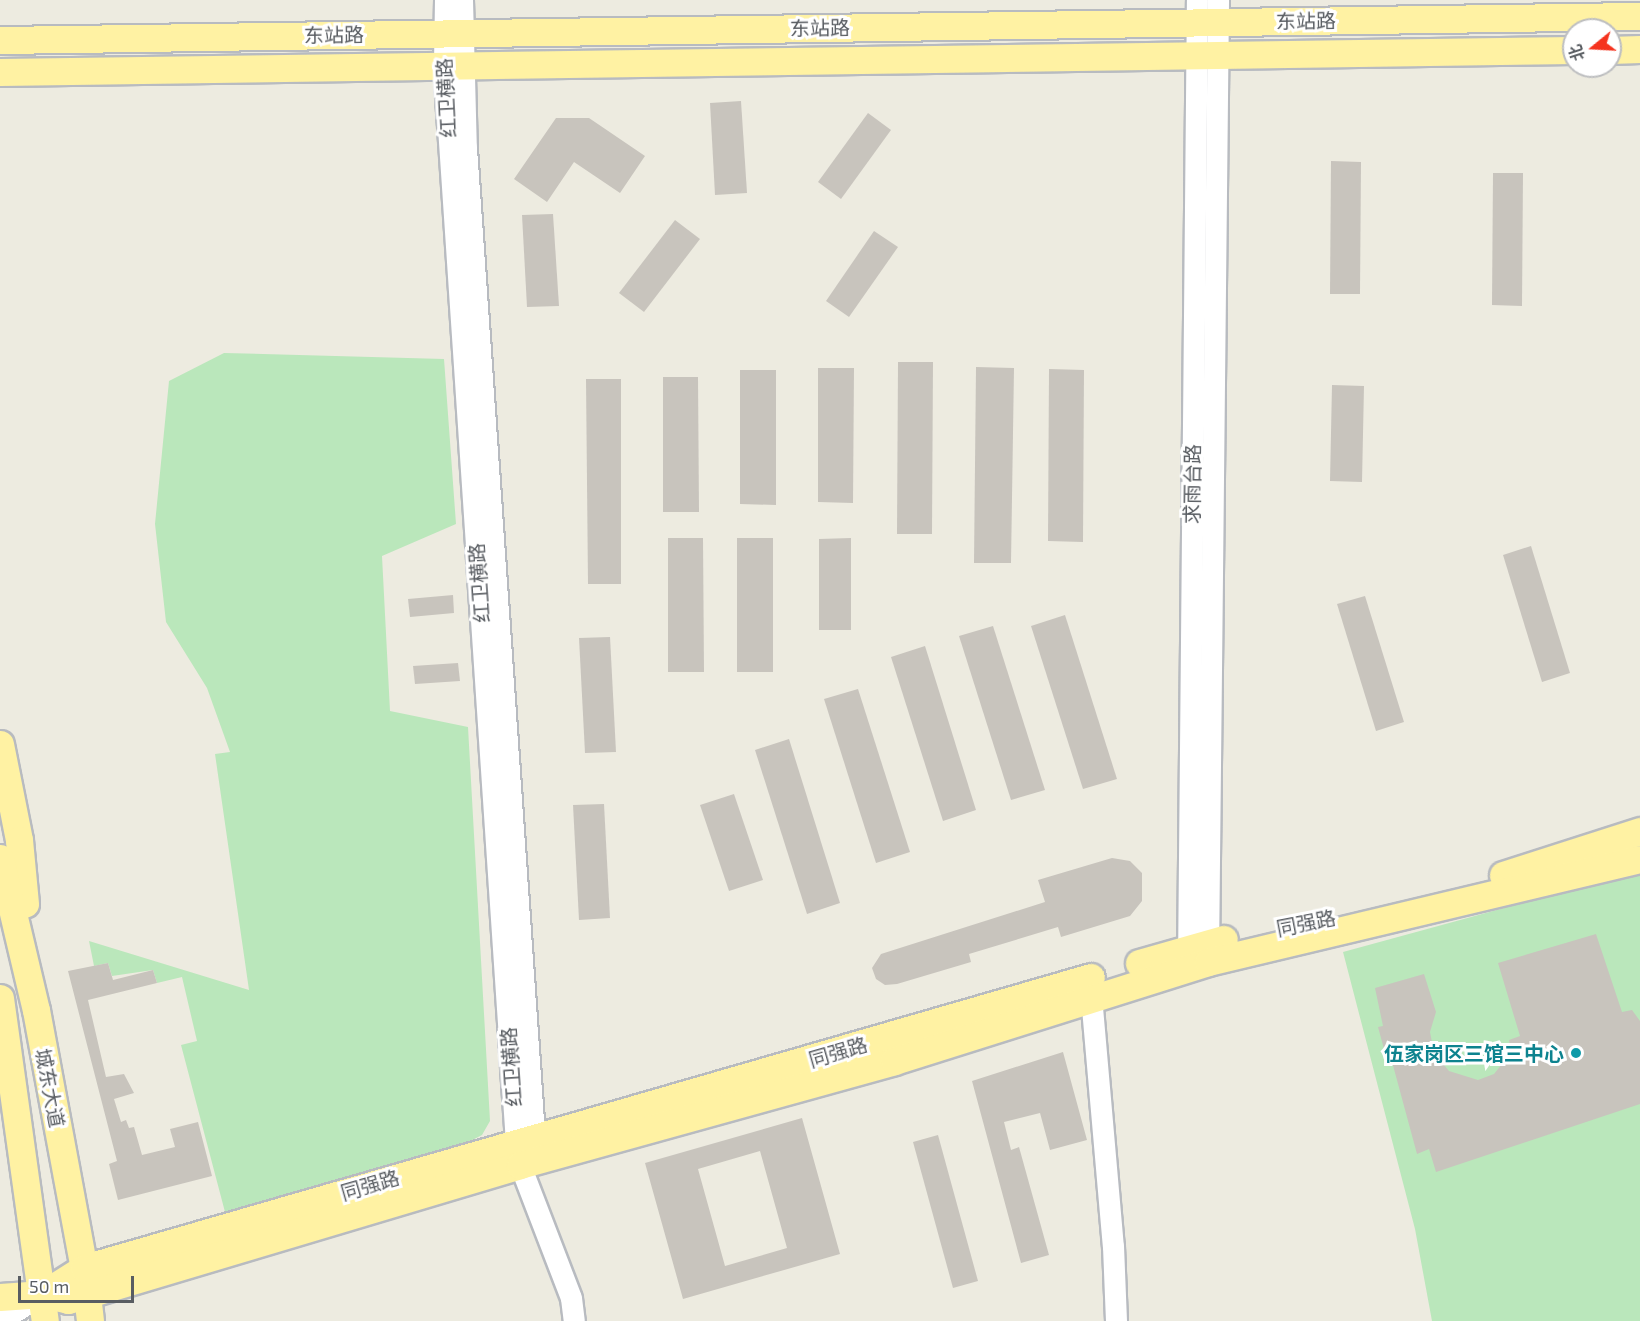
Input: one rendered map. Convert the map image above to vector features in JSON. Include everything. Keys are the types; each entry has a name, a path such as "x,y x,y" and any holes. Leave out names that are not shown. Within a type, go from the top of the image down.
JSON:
{"main road":[{"name":"东站路","path":"0,40 452,33 1207,11 1640,16"},
{"path":"1622,50 1640,49"},
{"name":"东站路","path":"0,72 1562,50"},
{"path":"0,744 19,840 36,1010"},
{"name":"同强路","path":"0,1297 43,1294 68,1300 86,1281 527,1151 731,1083 1198,955 1422,901 1640,831"},
{"name":"城东大道","path":"0,858 36,1010 86,1281 90,1321"},
{"name":"同强路","path":"527,1151 894,1061 1091,996 1198,955 1640,859"},
{"name":"城东大道","path":"1,1010 43,1294 45,1321"}],"street":[{"name":"红卫横路","path":"445,0 452,33 452,67 527,1151 571,1298 574,1321"},
{"name":"红卫横路","path":"452,33 462,0"},
{"name":"求雨台路","path":"1198,955 1207,11"},
{"path":"1091,996 1113,1246 1116,1321"},
{"path":"0,1321 43,1294"}],"green space":[{"path":"224,353 444,359 456,524 382,556 390,711 468,727 490,1121 482,1135 459,1147 225,1212 181,1045 197,1041 182,977 157,983 153,970 112,976 108,963 94,966 89,941 249,990 215,754 230,752 207,688 166,622 155,524 169,381"},
{"name":"伍家岗区三馆三中心","path":"1640,871 1640,1321 1432,1321 1415,1229 1343,952"}],"building":[{"path":"741,101 747,193 715,195 710,103"},
{"path":"868,113 891,130 841,199 818,182"},
{"path":"556,118 589,118 645,156 620,193 574,162 547,202 514,179"},
{"path":"1331,161 1361,162 1360,294 1330,294"},
{"path":"1493,173 1523,173 1522,306 1492,305"},
{"path":"553,214 559,306 527,307 522,215"},
{"path":"675,220 700,239 644,312 619,293"},
{"path":"874,231 898,247 849,317 826,301"},
{"path":"898,362 933,362 932,534 897,534"},
{"path":"976,367 1014,368 1011,563 974,563"},
{"path":"818,368 854,368 853,503 818,502"},
{"path":"1049,369 1084,370 1083,542 1048,541"},
{"path":"740,370 776,370 776,505 740,504"},
{"path":"663,377 698,377 699,512 663,512"},
{"path":"586,379 621,379 621,584 588,584"},
{"path":"1332,385 1364,386 1362,482 1330,481"},
{"path":"668,538 703,538 704,672 668,672"},
{"path":"737,538 773,538 773,672 737,672"},
{"path":"851,538 851,630 819,630 819,539"},
{"path":"1531,546 1570,673 1542,682 1503,555"},
{"path":"453,595 454,613 410,617 408,599"},
{"path":"1365,596 1404,722 1376,731 1337,604"},
{"path":"1065,615 1117,779 1083,789 1031,626"},
{"path":"993,626 1045,790 1011,800 959,636"},
{"path":"610,637 616,752 585,753 579,638"},
{"path":"925,646 976,810 943,821 891,657"},
{"path":"458,663 460,681 415,684 413,666"},
{"path":"858,689 910,852 876,863 824,699"},
{"path":"789,739 840,903 807,914 755,750"},
{"path":"734,794 763,880 729,891 700,805"},
{"path":"604,804 610,918 579,920 573,805"},
{"path":"1112,858 1130,861 1142,873 1142,901 1130,916 1061,937 1058,927 969,954 971,962 897,984 885,985 876,979 872,968 881,954 1045,902 1038,880"},
{"name":"伍家岗区三馆三中心","path":"1596,934 1622,1012 1632,1010 1640,1021 1640,1104 1436,1172 1429,1149 1417,1154 1391,1058 1387,1060 1378,1027 1383,1026 1375,988 1424,974 1436,1012 1430,1032 1434,1053 1449,1071 1478,1080 1494,1074 1511,1053 1509,1040 1520,1036 1498,963"},
{"path":"108,963 113,980 153,970 157,983 88,1000 106,1077 124,1074 134,1093 114,1099 121,1122 126,1120 129,1128 134,1127 142,1155 175,1147 170,1129 198,1122 212,1176 118,1200 109,1164 117,1161 68,971"},
{"path":"1063,1052 1087,1140 1050,1150 1040,1113 1004,1122 1011,1150 1019,1147 1049,1255 1021,1263 972,1081"},
{"path":"802,1118 840,1254 683,1299 645,1163","holes":["760,1151 787,1248 725,1266 698,1169"]},
{"path":"938,1135 978,1281 953,1288 913,1142"}],"place":[{"name":"伍家岗区三馆三中心","path":"1576,1053"}]}
